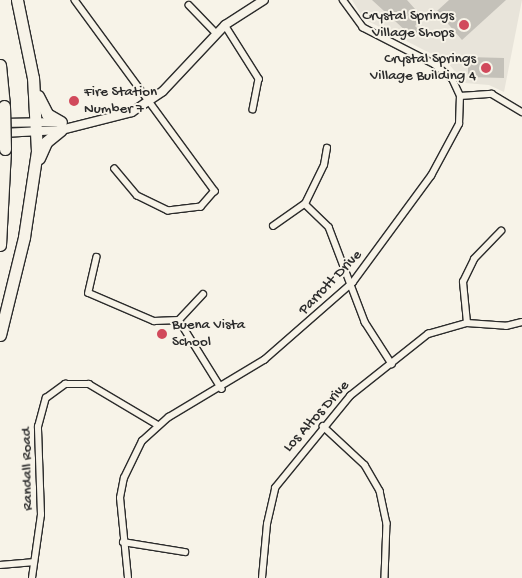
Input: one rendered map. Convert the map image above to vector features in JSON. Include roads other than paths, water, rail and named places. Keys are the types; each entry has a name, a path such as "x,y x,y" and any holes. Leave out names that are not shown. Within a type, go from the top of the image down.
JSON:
{"highway":[{"path":"17,0 33,78 45,112 61,126 46,142 35,170"},
{"path":"0,65 4,106 5,149 0,245"},
{"path":"0,336 20,260 35,170 36,127 33,78"}],"street":[{"path":"75,0 215,191 201,207 168,211 137,196 114,169"},
{"path":"0,133 36,127 74,126 116,119 150,102 216,33 264,0"},
{"path":"343,0 357,23 441,69 460,96 492,94 522,112"},
{"path":"190,5 216,33"},
{"path":"225,25 259,79 253,109"},
{"name":"Parrott Drive","path":"128,578 120,515 124,478 142,441 158,425 222,389 308,325 353,282 431,176 459,124 460,96"},
{"path":"0,123 36,127"},
{"path":"273,226 305,204 324,165 328,148"},
{"path":"305,204 329,227 353,282 365,322 392,364"},
{"path":"467,323 463,282 474,259 501,231"},
{"path":"97,257 89,293 154,321 179,320 203,294"},
{"path":"179,320 222,389"},
{"name":"Los Altos Drive","path":"262,578 266,524 275,488 323,426 359,387 392,364 428,334 467,323 506,326 522,322"},
{"name":"Randall Road","path":"32,578 32,562 41,515 38,426 46,398 65,384 89,384 158,425"},
{"path":"323,426 365,465 380,491 387,524 385,578"},
{"path":"123,542 186,552"},
{"path":"0,565 32,562"}],"place":[{"name":"Crystal Springs Village Shops","path":"464,25"},
{"name":"Crystal Springs Village Building 4","path":"486,68"},
{"name":"Fire Station Number 7","path":"74,101"},
{"name":"Buena Vista School","path":"162,334"}]}
